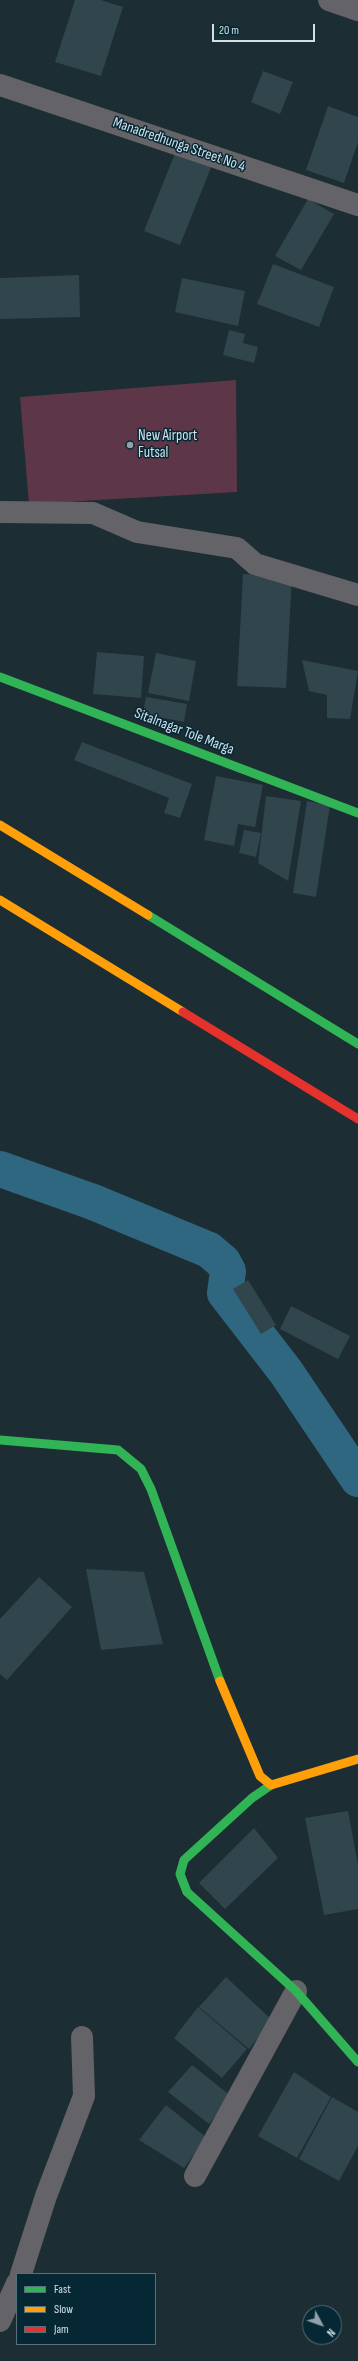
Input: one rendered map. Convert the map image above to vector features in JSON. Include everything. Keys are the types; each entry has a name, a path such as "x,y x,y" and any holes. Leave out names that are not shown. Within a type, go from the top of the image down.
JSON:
{"street":[{"name":"Manadredhunga Street No 4","path":"0,85 358,205"},
{"path":"0,512 93,514 137,532 236,548 256,564 358,596"},
{"name":"Sitalnagar Tole Marga","path":"0,677 358,813"},
{"path":"0,825 358,1044"},
{"path":"0,900 358,1119"},
{"path":"0,1440 118,1450 141,1469 151,1489 193,1608 232,1711 260,1776 271,1785"},
{"path":"358,1759 326,1771 271,1785 252,1798 184,1860 180,1874 187,1892 296,1991 358,2062"},
{"path":"195,2176 296,1991"},
{"path":"21,2273 49,2189 84,2096 82,2037"},
{"path":"0,2321 16,2285"}],"shaded area":[{"name":"New Airport Futsal","path":"236,380 237,492 29,504 20,397"}],"building":[{"path":"75,0 101,0 123,7 101,76 55,62"},
{"path":"263,71 293,82 280,114 251,102"},
{"path":"328,106 358,117 358,142 344,183 306,170"},
{"path":"176,151 212,165 180,245 144,231"},
{"path":"308,199 334,214 301,270 275,256"},
{"path":"273,264 334,287 319,327 257,304"},
{"path":"79,275 80,317 0,319 0,278"},
{"path":"182,278 245,291 238,326 175,312"},
{"path":"229,330 245,334 243,343 258,347 254,363 223,355"},
{"path":"243,574 292,576 286,688 237,686"},
{"path":"97,652 144,656 141,698 93,694"},
{"path":"156,653 196,661 189,701 148,693"},
{"path":"302,660 358,671 350,719 327,718 327,695 309,691"},
{"path":"146,697 187,704 184,722 143,714"},
{"path":"82,742 192,784 180,818 164,813 169,798 74,760"},
{"path":"216,776 263,785 255,827 238,824 234,846 204,840"},
{"path":"266,796 301,801 288,881 258,863"},
{"path":"307,801 330,805 316,897 293,893"},
{"path":"244,830 261,833 256,857 239,853"},
{"path":"248,1280 276,1325 261,1334 233,1289"},
{"path":"291,1306 350,1336 338,1359 280,1329"},
{"path":"86,1569 144,1572 163,1644 101,1650"},
{"path":"39,1577 72,1607 7,1680 0,1674 0,1619"},
{"path":"348,1811 358,1865 358,1909 324,1915 305,1818"},
{"path":"254,1828 278,1858 225,1909 199,1883"},
{"path":"226,1977 272,2020 249,2049 199,2007"},
{"path":"198,2007 247,2049 222,2078 174,2038"},
{"path":"192,2065 231,2096 209,2124 168,2092"},
{"path":"294,2072 331,2097 297,2158 258,2136"},
{"path":"332,2097 358,2112 358,2146 339,2181 299,2159"},
{"path":"166,2105 207,2138 184,2168 139,2140"}],"waterway":[{"path":"0,1169 93,1202 209,1250 223,1262 228,1271 225,1293 286,1372 358,1479"}],"traffic: fast":[{"path":"0,677 358,813"},
{"path":"148,915 358,1044"},
{"path":"0,1440 118,1450 141,1469 151,1489 220,1681"},
{"path":"271,1785 252,1798 184,1860 180,1874 187,1892 296,1991 358,2062"}],"traffic: slow":[{"path":"0,825 148,915"},
{"path":"0,900 183,1012"},
{"path":"220,1681 260,1776 271,1785 358,1759"}],"traffic: jam":[{"path":"183,1012 358,1119"}],"place":[{"name":"New Airport Futsal","path":"130,445"}]}
